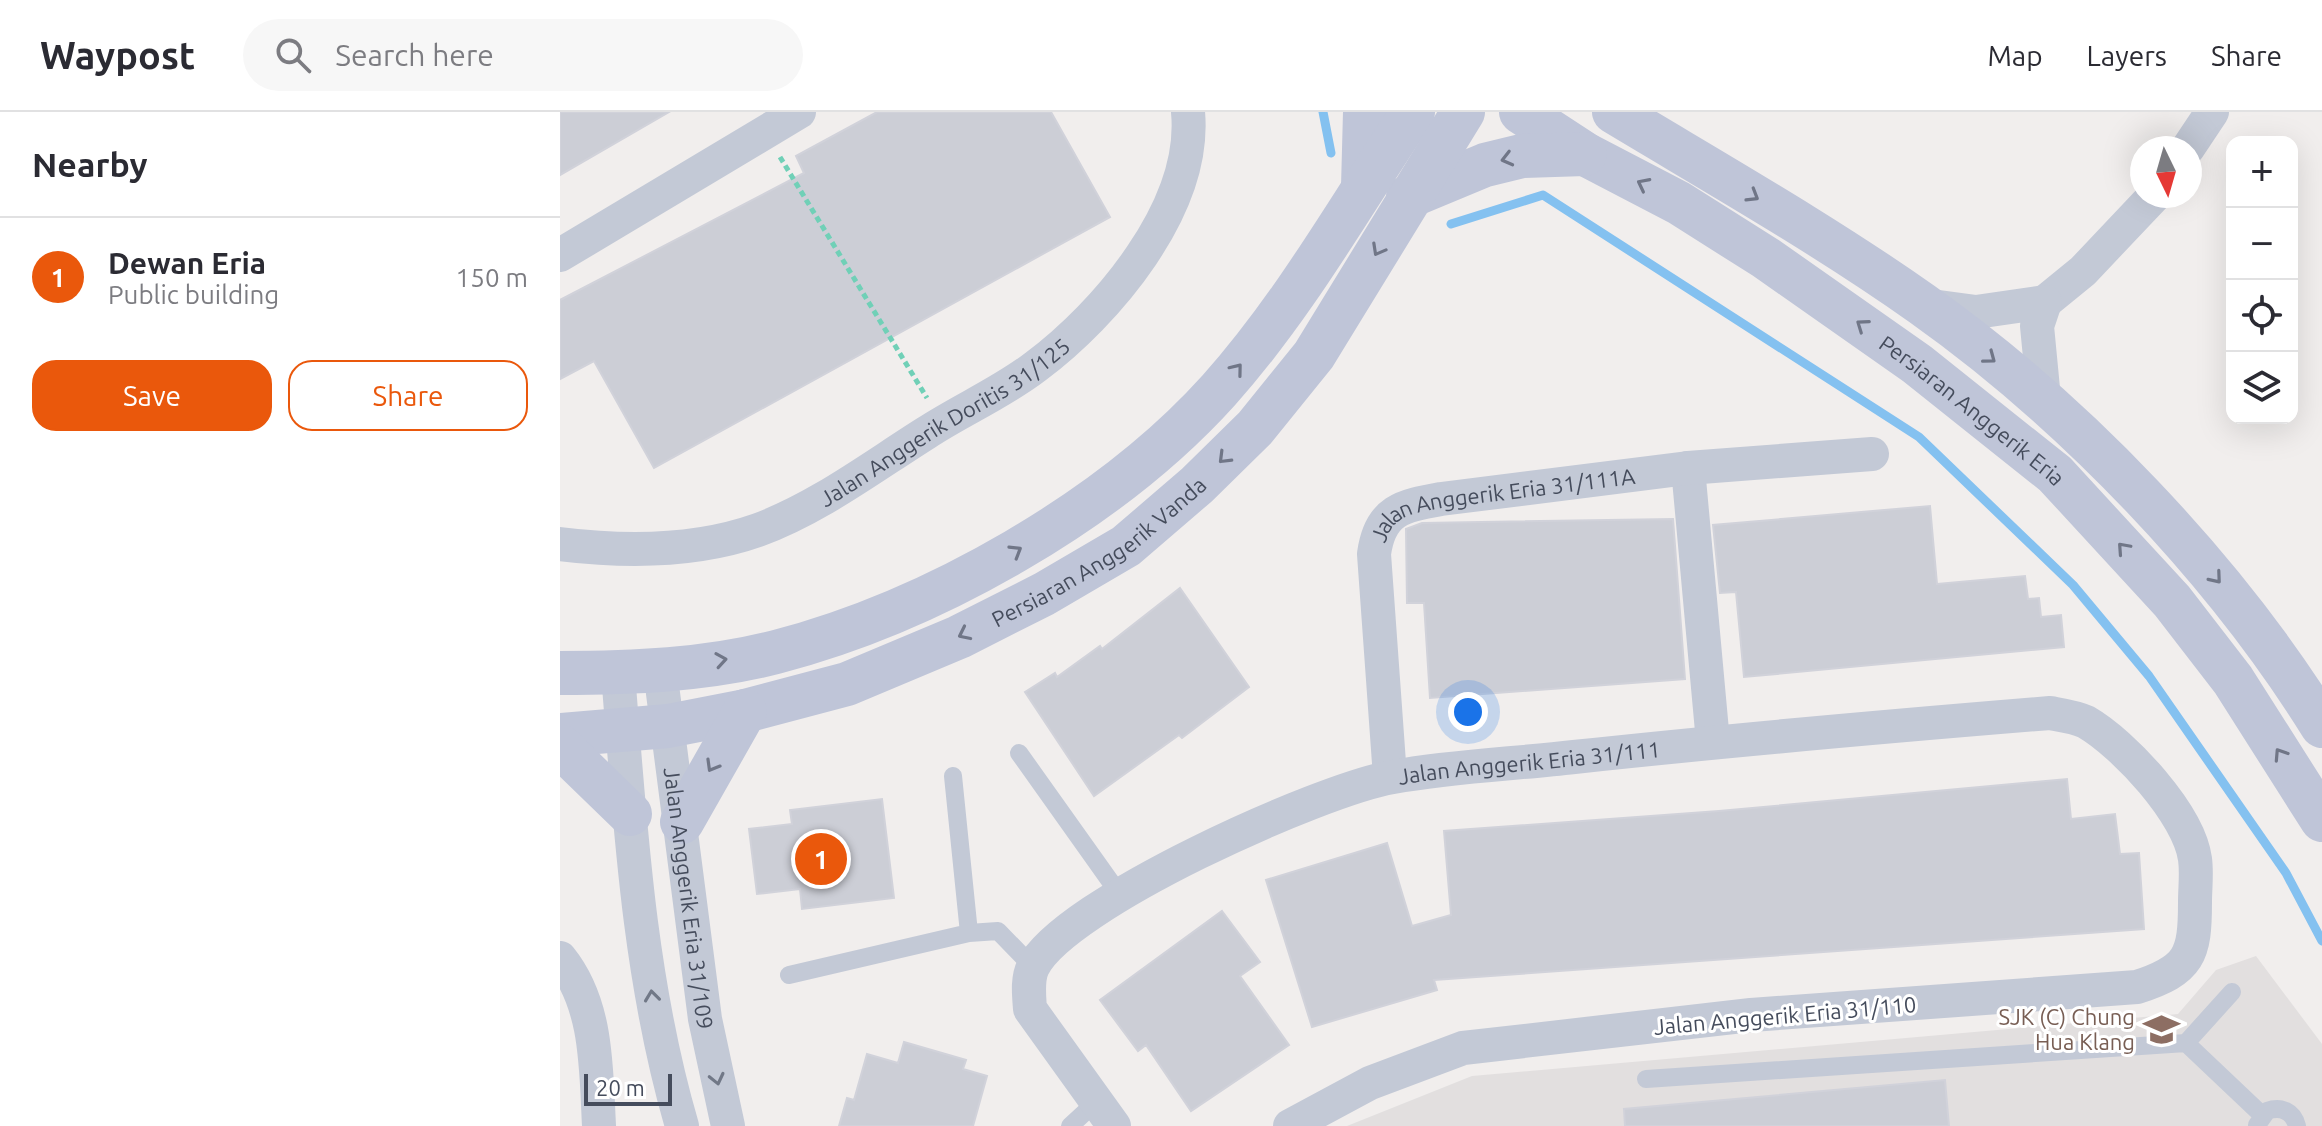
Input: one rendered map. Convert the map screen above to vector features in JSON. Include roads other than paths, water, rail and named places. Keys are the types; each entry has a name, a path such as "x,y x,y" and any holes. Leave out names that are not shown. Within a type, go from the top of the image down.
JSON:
{"street":[{"path":"560,255 799,112"},
{"name":"Jalan Anggerik Doritis 31/125","path":"560,544 632,550 693,544 757,530 845,485 942,422 1033,369 1077,333 1135,268 1171,200 1187,146 1188,112"},
{"path":"1363,187 1365,112"},
{"name":"Persiaran Anggerik Vanda","path":"560,673 639,671 775,652 868,620 1004,558 1092,503 1186,423 1219,390 1298,292 1413,112"},
{"name":"Persiaran Anggerik Vanda","path":"560,735 668,726 745,711 847,684 959,637 1044,594 1126,546 1197,485 1255,428 1314,355 1408,197 1463,112"},
{"name":"Persiaran Anggerik Eria","path":"1521,112 1585,154 1679,203 1766,258 1917,364 2055,474 2172,601 2224,669 2322,820"},
{"path":"1614,112 1832,243 1924,305 2044,399 2214,576 2298,687 2322,726"},
{"path":"2196,136 2212,112"},
{"path":"1408,197 1497,162 1522,156 1585,154"},
{"path":"1924,305 1976,312 2045,302 2083,271 2143,208"},
{"path":"2044,399 2037,326 2045,302"},
{"name":"Jalan Anggerik Eria 31/111A","path":"1390,777 1374,554 1377,533 1388,516 1408,505 1441,499 1688,468 1872,454"},
{"path":"1688,468 1713,742"},
{"path":"639,671 623,730 630,814 655,1016 682,1126"},
{"name":"Jalan Anggerik Eria 31/109","path":"639,671 668,726 705,1019 728,1126"},
{"path":"682,822 745,711"},
{"name":"Jalan Anggerik Eria 31/111","path":"1033,967 1053,943 1120,895 1238,831 1390,777 1713,742 2050,713 2084,721 2111,741 2167,801 2184,827 2195,858"},
{"path":"560,746 630,814"},
{"name":"Jalan Anggerik Eria 31/110","path":"1290,1126 1370,1083 1463,1048 1751,1015 2137,987 2167,977 2195,943 2195,858"},
{"path":"560,958 573,974 586,1005 595,1054 599,1126"},
{"path":"1033,967 1029,986 1030,1009 1105,1114"}],"lane":[{"path":"1019,753 1120,895"},
{"path":"953,776 969,933"},
{"path":"789,975 969,933 998,931 1033,967"},
{"path":"1646,1079 2186,1043 2232,992"},
{"path":"2186,1043 2259,1121 2273,1109 2286,1110 2297,1126"},
{"path":"1070,1126 1105,1114"}],"waterway":[{"path":"1323,112 1331,153"},
{"path":"1451,224 1543,195 1919,437 2073,585 2149,676 2286,873 2322,941"}],"place":[{"name":"Dewan Eria","path":"821,859"},
{"name":"SJK (C) Chung Hua Klang","path":"2161,1029"}]}
